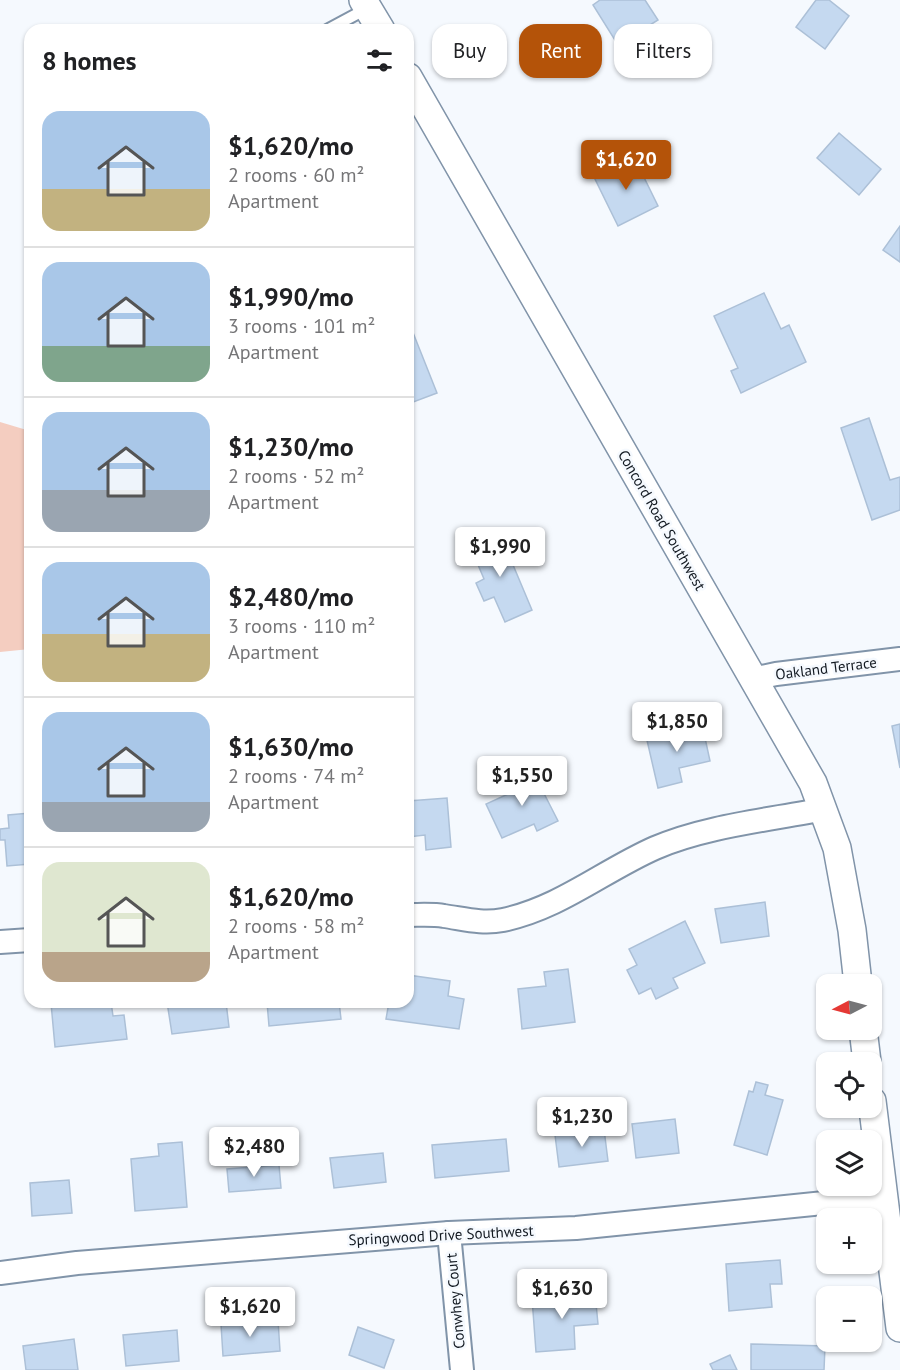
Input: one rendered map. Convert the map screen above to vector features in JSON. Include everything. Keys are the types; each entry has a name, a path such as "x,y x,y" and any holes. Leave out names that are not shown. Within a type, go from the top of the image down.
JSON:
{"street":[{"name":"Concord Road Southwest","path":"414,87 813,783 837,848 852,930 857,974"},
{"name":"Oakland Terrace","path":"753,679 900,658"},
{"path":"414,915 443,916 478,922 501,920 526,914 549,906 655,848 705,832 824,809"},
{"path":"0,942 24,940"},
{"path":"874,1118 900,1328"},
{"name":"Springwood Drive Southwest","path":"0,1273 76,1263 449,1233 576,1228 883,1197"},
{"name":"Conwhey Court","path":"449,1233 462,1370"}],"lane":[{"path":"342,24 370,13"}],"shaded area":[{"path":"0,422 24,429 24,650 0,652"}],"building":[{"path":"600,0 645,0 658,20 652,24 614,24 614,39 593,5"},
{"path":"816,0 829,0 849,16 825,49 796,27"},
{"path":"839,133 881,169 859,195 817,158"},
{"path":"633,155 658,206 618,226 593,175"},
{"path":"900,226 900,262 883,250"},
{"path":"764,293 781,329 789,325 806,362 741,393 731,371 738,368 714,316"},
{"path":"414,335 437,393 414,402"},
{"path":"869,418 890,480 900,477 900,510 872,520 841,428"},
{"path":"500,534 532,610 505,622 494,597 484,601 476,583 484,579 470,546"},
{"path":"702,724 710,761 679,768 682,782 658,788 646,736"},
{"path":"900,724 900,768 892,726"},
{"path":"532,770 558,821 537,831 534,824 502,838 486,804 519,789 514,778"},
{"path":"447,798 451,847 426,850 425,835 414,836 414,801"},
{"path":"24,814 24,865 7,866 5,840 0,840 0,829 9,828 8,815"},
{"path":"765,902 769,936 721,943 715,909"},
{"path":"685,921 705,963 673,978 678,988 656,999 651,988 639,994 627,970 637,965 629,949"},
{"path":"568,969 575,1022 522,1029 518,989 546,986 544,972"},
{"path":"414,976 450,981 448,996 464,999 459,1029 386,1019 388,1008 414,1008"},
{"path":"51,1008 112,1008 113,1016 124,1015 127,1039 55,1047"},
{"path":"168,1008 227,1008 229,1027 172,1034"},
{"path":"268,1008 340,1008 341,1019 269,1026"},
{"path":"756,1082 768,1085 765,1095 783,1100 767,1155 734,1145 749,1091 753,1092"},
{"path":"675,1119 679,1153 636,1158 632,1124"},
{"path":"604,1129 608,1161 559,1167 555,1135"},
{"path":"506,1139 509,1171 435,1178 432,1145"},
{"path":"182,1142 187,1207 135,1211 131,1159 159,1156 158,1144"},
{"path":"383,1153 386,1182 334,1188 330,1158"},
{"path":"279,1165 281,1188 229,1192 227,1169"},
{"path":"69,1180 72,1213 32,1216 30,1183"},
{"path":"780,1260 782,1284 770,1284 772,1307 729,1311 726,1264"},
{"path":"595,1293 598,1324 574,1326 575,1349 536,1352 532,1298"},
{"path":"278,1320 280,1351 223,1356 221,1324"},
{"path":"358,1327 394,1340 384,1368 349,1355"},
{"path":"177,1330 179,1361 126,1366 123,1335"},
{"path":"74,1339 78,1370 26,1370 23,1346"},
{"path":"751,1344 816,1346 816,1352 825,1352 824,1370 751,1370"},
{"path":"730,1355 737,1370 713,1370 710,1364"}]}
